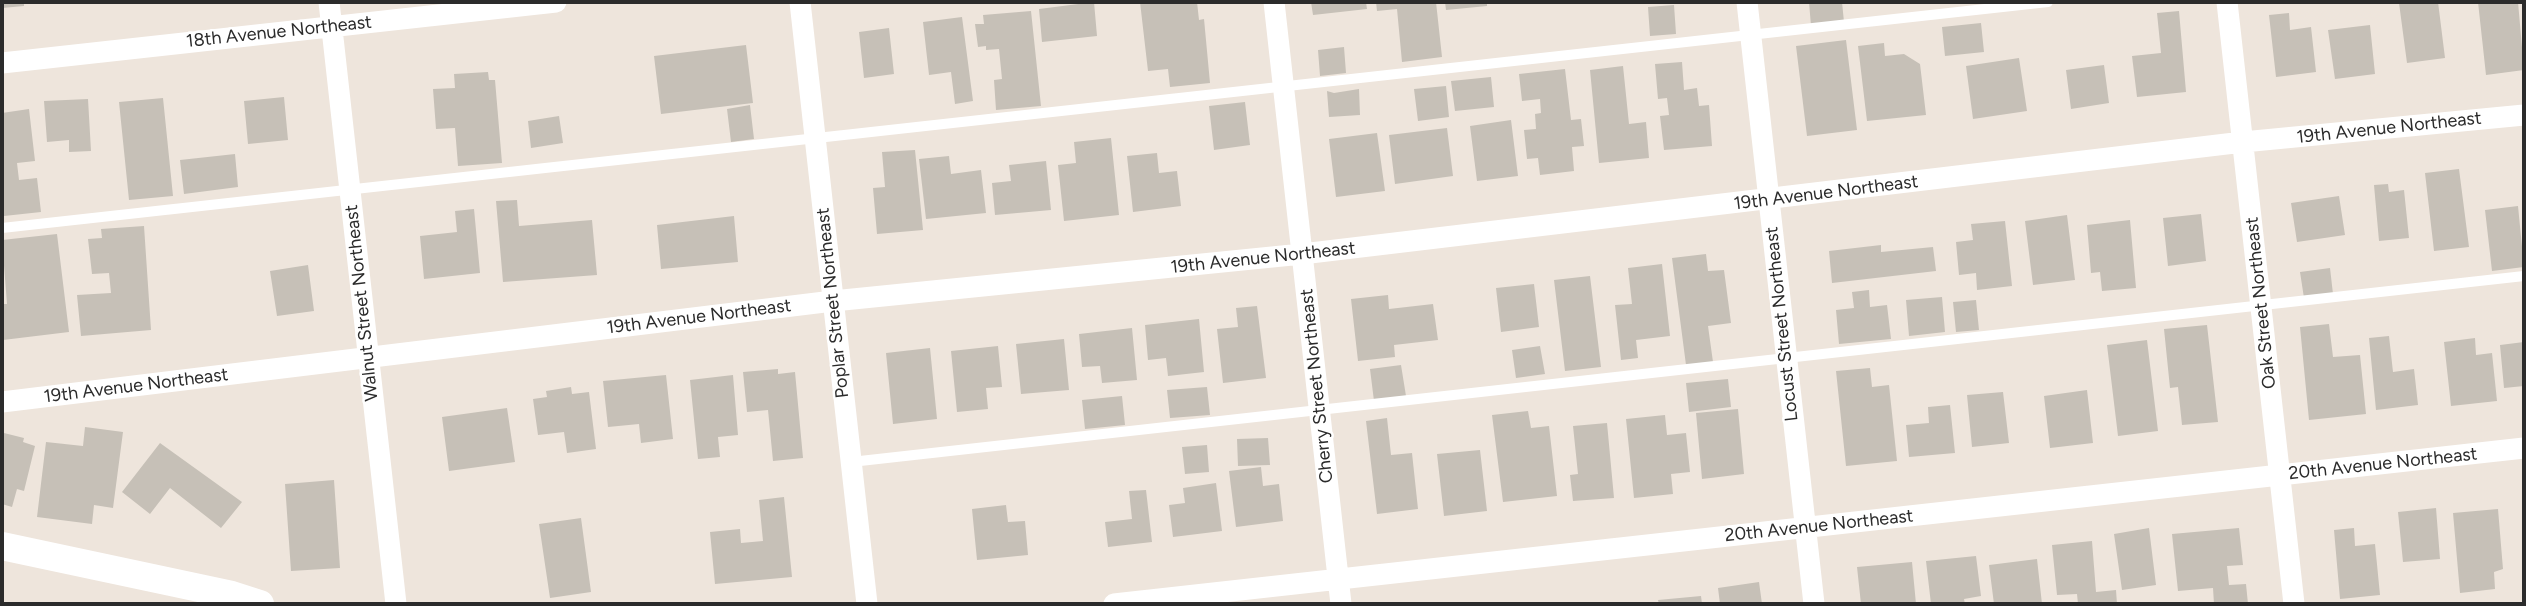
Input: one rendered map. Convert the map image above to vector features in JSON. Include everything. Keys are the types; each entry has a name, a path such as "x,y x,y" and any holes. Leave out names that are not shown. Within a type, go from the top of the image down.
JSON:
{"street":[{"name":"Walnut Street Northeast","path":"329,2 396,604"},
{"name":"18th Avenue Northeast","path":"2,63 556,2"},
{"name":"Poplar Street Northeast","path":"800,2 867,604"},
{"name":"Cherry Street Northeast","path":"1274,2 1341,604"},
{"name":"Locust Street Northeast","path":"1747,2 1814,604"},
{"name":"Oak Street Northeast","path":"2228,2 2294,604"},
{"name":"19th Avenue Northeast","path":"2,402 833,301 1302,254 2243,142 2524,115"},
{"name":"20th Avenue Northeast","path":"1114,604 2524,448"},
{"path":"2,546 260,604"}],"lane":[{"path":"2,228 2048,2"},
{"path":"851,462 2524,276"}],"building":[{"path":"2,2 24,2 24,6 2,8"},
{"path":"1094,2 1097,36 1042,42 1039,9"},
{"path":"1140,2 1197,2 1199,20 1204,19 1210,83 1170,87 1168,69 1148,71"},
{"path":"1311,2 1366,2 1367,9 1313,15"},
{"path":"1376,2 1436,2 1442,57 1402,62 1397,9 1377,11"},
{"path":"1445,2 1487,2 1487,6 1446,10"},
{"path":"1809,2 1842,2 1844,22 1811,26"},
{"path":"2438,2 2445,58 2407,63 2399,3"},
{"path":"2478,2 2518,2 2524,70 2486,75"},
{"path":"1674,5 1676,34 1650,36 1648,7"},
{"path":"1031,11 1041,106 996,110 994,80 1002,79 999,49 986,50 986,46 978,47 975,24 984,24 983,15"},
{"path":"2179,11 2186,92 2137,97 2132,56 2161,53 2157,13"},
{"path":"2289,13 2290,30 2311,27 2316,72 2276,77 2269,15"},
{"path":"962,17 973,101 955,104 951,72 929,75 923,22"},
{"path":"1981,23 1984,52 1945,56 1942,27"},
{"path":"2370,25 2375,74 2335,79 2328,30"},
{"path":"889,28 894,74 864,78 859,32"},
{"path":"1846,40 1857,130 1807,136 1796,46"},
{"path":"1884,43 1885,56 1904,54 1920,64 1926,115 1867,121 1858,46"},
{"path":"746,45 753,103 661,114 654,56"},
{"path":"1344,47 1346,73 1320,76 1318,50"},
{"path":"2019,58 2027,111 1973,119 1966,66"},
{"path":"1682,62 1684,90 1697,88 1699,106 1709,105 1712,146 1664,150 1660,116 1669,115 1667,98 1658,99 1655,64"},
{"path":"2104,65 2109,103 2071,109 2066,70"},
{"path":"1623,66 1629,124 1646,122 1649,158 1599,163 1590,70"},
{"path":"1565,69 1571,120 1581,119 1584,146 1572,147 1574,171 1540,175 1538,158 1527,159 1524,130 1536,129 1535,114 1541,113 1540,99 1522,101 1519,74"},
{"path":"488,72 489,80 495,80 502,163 458,166 455,128 436,129 433,89 455,88 454,74"},
{"path":"1491,77 1494,107 1455,111 1451,81"},
{"path":"1446,86 1449,117 1418,121 1414,89"},
{"path":"1359,89 1360,115 1329,117 1327,91 1334,93"},
{"path":"284,97 288,140 248,144 244,101"},
{"path":"163,98 173,196 129,200 119,102"},
{"path":"88,99 91,151 69,152 69,140 47,142 44,101"},
{"path":"1245,102 1250,145 1214,150 1209,106"},
{"path":"750,105 754,139 731,142 727,109"},
{"path":"29,109 35,161 17,163 19,180 37,178 41,212 4,216 2,113"},
{"path":"559,116 563,143 531,148 528,121"},
{"path":"1511,120 1518,176 1477,181 1470,126"},
{"path":"1447,128 1453,176 1395,184 1389,135"},
{"path":"1377,133 1385,191 1336,197 1329,139"},
{"path":"1111,138 1119,215 1064,221 1058,165 1076,163 1074,142"},
{"path":"915,150 923,230 877,234 873,188 885,187 882,152"},
{"path":"1157,153 1159,173 1177,171 1181,206 1133,212 1127,156"},
{"path":"235,154 238,187 184,194 180,160"},
{"path":"949,156 951,174 981,170 986,213 926,219 919,159"},
{"path":"1046,161 1051,210 995,215 992,183 1011,181 1009,165"},
{"path":"2459,169 2469,247 2434,251 2425,173"},
{"path":"2388,184 2389,192 2404,190 2409,238 2379,241 2374,185"},
{"path":"2339,196 2345,235 2297,242 2291,203"},
{"path":"517,200 519,226 592,220 597,275 503,282 496,201"},
{"path":"2518,206 2524,267 2492,271 2485,210"},
{"path":"474,209 480,273 424,279 420,236 457,232 455,211"},
{"path":"2201,214 2206,261 2168,266 2163,218"},
{"path":"2067,215 2075,280 2033,285 2025,221"},
{"path":"734,216 738,262 661,269 657,225"},
{"path":"2130,220 2136,288 2102,291 2100,272 2091,273 2087,225"},
{"path":"2005,221 2012,286 1977,290 1976,273 1959,275 1956,242 1973,240 1971,224"},
{"path":"144,226 151,330 81,336 77,295 111,293 109,273 92,274 88,239 102,238 101,229"},
{"path":"57,234 69,332 3,340 2,304 7,304 2,240"},
{"path":"1881,245 1881,252 1933,247 1936,271 1832,283 1829,251"},
{"path":"1706,254 1708,271 1724,270 1731,323 1708,326 1713,362 1686,365 1672,258"},
{"path":"1662,264 1670,336 1636,340 1638,358 1621,360 1615,305 1632,304 1628,268"},
{"path":"308,265 314,311 277,316 270,271"},
{"path":"2330,268 2333,294 2304,298 2300,272"},
{"path":"1590,276 1601,367 1565,371 1554,280"},
{"path":"1534,284 1539,327 1501,332 1496,288"},
{"path":"1869,290 1870,307 1887,305 1891,339 1839,344 1836,310 1854,308 1852,292"},
{"path":"1388,295 1389,309 1433,304 1438,340 1394,345 1395,357 1358,361 1351,299"},
{"path":"1942,297 1945,332 1909,336 1906,300"},
{"path":"1976,300 1979,330 1956,332 1953,302"},
{"path":"1257,306 1266,378 1223,383 1217,329 1238,327 1236,308"},
{"path":"1199,319 1204,372 1168,376 1166,358 1148,360 1145,325"},
{"path":"2329,324 2333,357 2360,355 2366,414 2309,420 2300,327"},
{"path":"2207,325 2218,422 2182,425 2178,387 2170,388 2164,329"},
{"path":"1132,328 1137,380 1102,383 1100,366 1082,367 1079,334"},
{"path":"2389,336 2393,372 2414,369 2418,405 2376,410 2369,338"},
{"path":"2475,338 2476,355 2492,353 2497,401 2451,406 2444,342"},
{"path":"1064,339 1069,390 1021,394 1016,344"},
{"path":"2147,340 2158,431 2118,436 2107,345"},
{"path":"2524,342 2524,386 2504,388 2500,345"},
{"path":"998,346 1002,387 986,388 988,409 957,412 951,351"},
{"path":"1540,346 1545,374 1516,378 1512,350"},
{"path":"930,348 937,419 893,424 886,353"},
{"path":"1401,365 1406,396 1374,401 1370,369"},
{"path":"1870,368 1872,387 1889,385 1897,461 1846,466 1836,371"},
{"path":"778,369 778,374 795,372 803,458 773,461 768,410 747,412 743,372"},
{"path":"666,375 673,439 641,443 639,424 608,427 603,381"},
{"path":"733,375 738,435 718,437 720,457 698,459 690,380"},
{"path":"1728,379 1731,407 1689,412 1686,383"},
{"path":"571,387 572,394 589,392 596,449 567,453 564,432 538,435 533,399 547,397 546,391"},
{"path":"1207,387 1210,415 1170,418 1167,390"},
{"path":"2087,390 2093,443 2050,448 2044,396"},
{"path":"2003,392 2009,443 1972,447 1967,395"},
{"path":"1122,396 1125,425 1085,429 1082,400"},
{"path":"1950,405 1955,453 1909,457 1906,425 1929,423 1928,407"},
{"path":"507,408 515,462 449,471 442,417"},
{"path":"1738,409 1744,474 1702,479 1696,413"},
{"path":"1528,411 1531,428 1549,426 1557,496 1503,502 1492,415"},
{"path":"1665,415 1667,435 1686,433 1690,472 1671,474 1673,494 1634,498 1626,419"},
{"path":"1387,418 1391,455 1412,453 1418,509 1377,514 1366,421"},
{"path":"1607,423 1614,498 1573,501 1570,475 1578,474 1573,426"},
{"path":"85,427 123,432 113,508 94,505 92,524 37,517 46,442 83,446"},
{"path":"4,433 24,438 23,442 35,446 24,491 17,489 12,507 2,504"},
{"path":"1268,438 1270,465 1238,466 1237,439"},
{"path":"160,443 242,502 221,528 170,488 150,514 122,492"},
{"path":"1207,445 1209,472 1185,474 1182,447"},
{"path":"1480,450 1487,511 1444,516 1437,454"},
{"path":"1261,467 1263,486 1279,484 1283,521 1236,527 1229,471"},
{"path":"334,480 340,568 291,571 285,484"},
{"path":"1216,483 1222,531 1173,537 1169,505 1185,503 1183,488"},
{"path":"1146,490 1152,542 1108,547 1105,522 1132,519 1129,491"},
{"path":"784,497 792,577 715,584 710,532 740,529 741,543 763,541 759,500"},
{"path":"1006,505 1008,522 1025,521 1028,555 977,560 972,509"},
{"path":"2436,508 2440,559 2403,562 2398,512"},
{"path":"2498,509 2503,569 2494,572 2495,589 2460,593 2453,513"},
{"path":"581,518 591,592 550,598 539,524"},
{"path":"2149,528 2156,585 2122,590 2114,534"},
{"path":"2239,528 2243,565 2227,566 2229,585 2246,584 2248,604 2214,604 2213,588 2178,591 2172,534"},
{"path":"2354,528 2355,546 2375,544 2380,595 2340,599 2334,530"},
{"path":"2092,541 2096,592 2116,590 2117,604 2078,604 2077,594 2057,595 2052,545"},
{"path":"1976,556 1981,596 1964,599 1965,604 1931,604 1926,561"},
{"path":"2037,559 2042,604 1994,604 1989,565"},
{"path":"1912,562 1916,604 1861,604 1857,567"},
{"path":"1759,582 1762,604 1720,604 1718,588"},
{"path":"1701,596 1702,604 1659,604 1658,600"}]}
